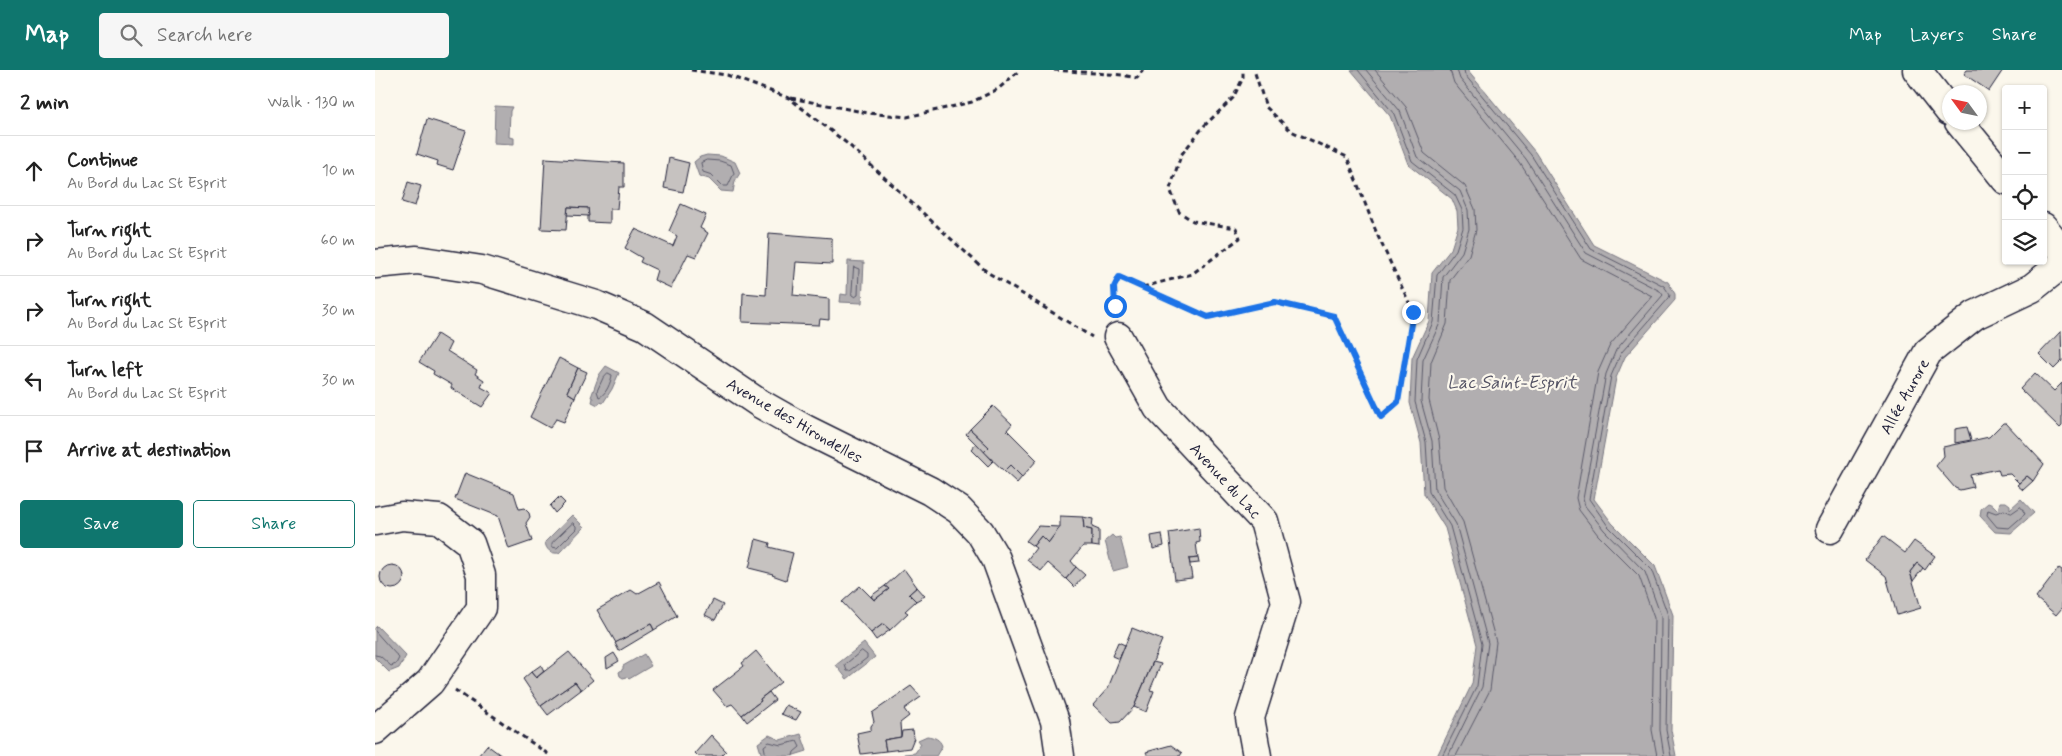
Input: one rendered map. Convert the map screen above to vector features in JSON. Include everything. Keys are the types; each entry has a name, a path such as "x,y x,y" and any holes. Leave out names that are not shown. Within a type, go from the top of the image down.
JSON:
{"street":[{"path":"1917,70 1942,102"},
{"path":"1965,130 2002,175"},
{"path":"2047,232 2062,250"},
{"name":"Avenue des Hirondelles","path":"375,264 417,260 482,270 596,305 645,326 759,403 797,425 930,491 959,510 980,532 996,559 1055,721 1060,745 1060,756"},
{"name":"Allée Aurore","path":"1830,529 1928,352 1975,315 2031,288 2062,264"},
{"name":"Avenue du Lac","path":"1107,338 1158,408 1264,521 1286,602 1249,718 1257,756"},
{"path":"375,521 401,516 439,519 470,542 481,574 481,608 430,682 375,730"}],"path":[{"path":"691,70 727,75 789,98 868,113 907,117 972,102 998,89 1020,70"},
{"path":"1054,70 1123,75 1137,78 1143,70"},
{"path":"1142,287 1192,274 1239,238 1236,228 1193,221 1179,212 1170,189 1181,155 1204,126 1233,98 1243,78 1243,70"},
{"path":"789,98 849,144 987,272 1107,338 1114,287 1119,277 1208,317 1275,302 1334,316 1381,417 1398,402 1413,312 1377,234 1347,157 1291,131 1266,107 1254,70"},
{"path":"433,676 551,756"}],"water":[{"name":"Lac Saint-Esprit","path":"1351,70 1467,70 1535,152 1594,245 1668,282 1675,294 1675,300 1625,357 1616,378 1594,499 1612,523 1655,566 1673,615 1671,730 1676,756 1437,756 1472,684 1477,645 1445,528 1424,494 1421,443 1410,403 1412,358 1429,321 1432,273 1451,249 1458,227 1457,211 1452,199 1408,164 1390,116"},
{"path":"495,106 512,107 510,111 509,137 514,138 514,144 494,143"},
{"path":"707,155 721,156 735,162 740,173 735,181 733,192 721,191 709,179 699,176 694,162 700,157"},
{"path":"848,261 864,262 862,303 840,302 841,294 847,295"},
{"path":"606,366 619,373 603,403 600,402 598,405 592,402 593,398 591,397 599,375"},
{"path":"2021,499 2034,513 2011,533 1995,532 1980,516 1981,509 1988,503 1998,510 2000,502 2006,502 2010,505 2010,509"},
{"path":"572,515 584,527 559,553 549,551 545,542"},
{"path":"1112,535 1115,538 1120,537 1128,567 1113,571 1105,541"},
{"path":"377,626 406,656 399,668 389,672 375,658 375,628"},
{"path":"864,643 875,657 847,679 836,665"},
{"path":"644,654 651,666 629,679 620,676 619,672 623,669 623,666"},
{"path":"801,734 807,751 791,756 762,756 758,743 769,735 780,740"},
{"path":"927,736 936,739 942,746 936,756 904,756 904,754 915,753 921,744 918,740"}],"building":[{"path":"1967,70 2003,70 1989,91 1987,85 1980,85 1964,74"},
{"path":"427,119 466,131 453,170 437,165 438,161 417,154"},
{"path":"545,158 624,163 624,187 619,187 617,209 610,209 610,223 588,222 588,208 568,207 566,230 541,229"},
{"path":"669,158 689,163 683,192 664,188"},
{"path":"408,182 421,186 415,206 402,202"},
{"path":"681,204 706,215 700,228 708,233 696,257 688,254 671,288 654,280 657,270 640,262 642,258 625,248 635,229 673,246 677,236 669,231"},
{"path":"568,207 588,208 589,216 567,215"},
{"path":"769,233 832,238 832,264 796,262 793,295 829,299 829,320 820,319 819,325 742,322 743,293 766,295"},
{"path":"2061,331 2062,361 2054,369 2039,354"},
{"path":"437,334 451,343 447,351 477,370 475,374 484,380 481,387 492,393 482,407 451,388 452,385 433,374 434,371 419,362"},
{"path":"559,358 578,368 567,392 575,397 564,422 556,419 550,428 530,417"},
{"path":"578,368 587,372 575,397 567,392"},
{"path":"2035,373 2054,391 2062,383 2062,426 2060,428 2020,389"},
{"path":"993,406 1012,424 1007,430 1037,460 1022,477 1010,465 1004,471 984,452 989,447 970,429"},
{"path":"2003,423 2006,423 2044,464 2033,481 2027,476 2019,483 2010,474 2000,475 1998,469 1970,475 1973,487 1960,490 1955,488 1936,466 1944,456 1943,447 1989,437"},
{"path":"1967,427 1971,440 1955,443 1955,429"},
{"path":"970,429 989,447 984,452 966,434"},
{"path":"976,443 993,461 988,466 971,449"},
{"path":"1010,465 1022,477 1017,483 1004,471"},
{"path":"465,473 514,493 519,509 524,508 529,513 530,517 526,523 532,541 509,549 498,516 455,499"},
{"path":"2027,476 2033,481 2023,490 2017,485"},
{"path":"559,497 565,503 555,513 550,506"},
{"path":"1060,516 1083,517 1084,528 1092,530 1092,546 1083,546 1071,561 1076,567 1066,579 1048,563 1041,571 1027,560 1036,548 1033,546 1041,536 1048,543 1060,527"},
{"path":"1083,517 1093,519 1092,527 1099,530 1099,547 1092,546 1092,530 1084,528"},
{"path":"1038,526 1060,527 1048,543 1041,536 1033,546 1026,541"},
{"path":"1199,528 1200,542 1196,543 1198,558 1189,559 1192,578 1175,580 1169,533"},
{"path":"1162,534 1164,546 1153,549 1151,536"},
{"path":"1883,536 1905,553 1914,541 1935,556 1925,570 1917,563 1910,572 1921,608 1897,615 1886,576 1865,560"},
{"path":"756,539 770,543 769,547 793,553 786,580 773,574 749,568"},
{"path":"1198,558 1199,563 1190,564 1189,559"},
{"path":"1917,563 1923,568 1913,581 1910,572"},
{"path":"392,565 397,566 403,572 403,582 397,588 392,589 387,588 381,582 380,577 381,572 387,566"},
{"path":"1076,567 1085,575 1074,587 1066,579"},
{"path":"2059,568 2062,570 2062,608 2056,615 2036,598"},
{"path":"904,569 917,587 909,594 916,601 905,611 908,613 890,630 883,624 871,633 842,602 860,586 874,600 889,589 885,586"},
{"path":"659,582 677,616 654,630 651,624 616,643 597,610 631,590 637,594"},
{"path":"885,586 889,589 874,600 871,596"},
{"path":"917,587 925,596 916,601 909,594"},
{"path":"713,600 723,605 715,620 705,615"},
{"path":"651,624 654,630 619,651 615,643"},
{"path":"883,624 890,630 876,640 871,633"},
{"path":"1132,628 1162,640 1134,707 1120,722 1112,723 1093,705 1108,688"},
{"path":"1118,642 1125,645 1119,659 1112,656"},
{"path":"756,651 781,682 760,699 761,701 742,715 732,704 727,706 713,690 744,666 742,663"},
{"path":"569,652 593,680 581,690 575,682 541,706 523,679 531,672 536,678"},
{"path":"614,653 619,661 607,668 606,658"},
{"path":"1153,662 1161,664 1150,690 1154,691 1146,712 1134,707"},
{"path":"541,665 544,671 536,678 531,672"},
{"path":"575,682 581,690 548,715 541,706"},
{"path":"911,686 921,697 904,709 909,716 900,723 901,737 884,740 886,751 861,754 857,733 871,730 874,722 872,713"},
{"path":"769,692 775,700 747,722 742,715 761,701 760,699"},
{"path":"786,705 801,712 796,720 781,714"},
{"path":"913,730 914,738 910,748 886,751 884,740 901,737 902,731"},
{"path":"711,735 726,751 721,756 698,756 695,753"},
{"path":"487,745 502,756 478,756"},
{"path":"1171,745 1182,753 1180,756 1148,756 1146,752"}],"route":[{"path":"1115,306 1114,287 1119,277 1208,317 1275,302 1334,316 1381,417 1398,402 1413,312"}]}
